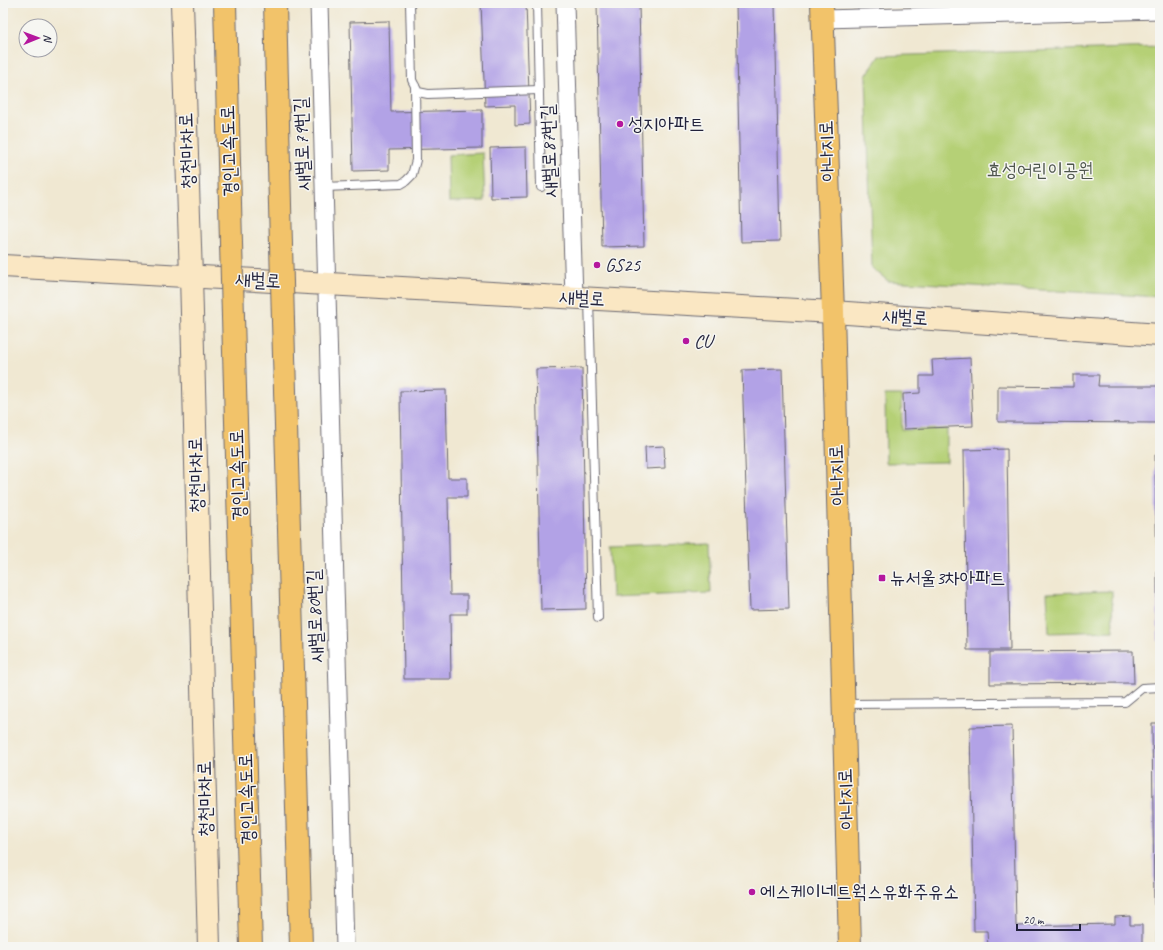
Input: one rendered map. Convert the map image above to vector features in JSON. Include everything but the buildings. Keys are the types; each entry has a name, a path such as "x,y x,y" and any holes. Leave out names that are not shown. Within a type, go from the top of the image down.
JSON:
{"main road":[{"name":"경인고속도로","path":"224,3 251,947"},
{"path":"274,3 301,947"},
{"name":"아나지로","path":"822,11 833,312 850,947"}],"street":[{"name":"청천마차로","path":"182,3 209,947"},
{"name":"새벌로79번길","path":"318,3 326,284"},
{"name":"새벌로87번길","path":"565,3 582,298"},
{"path":"822,11 1160,10"},
{"name":"새벌로","path":"3,266 833,312 1160,335"},
{"name":"새벌로80번길","path":"326,284 345,947"}],"lane":[{"path":"410,3 412,80 418,92 428,94 539,90"},
{"path":"537,3 541,187"},
{"path":"324,186 401,184 406,182 412,175 416,160 415,86"},
{"path":"582,298 598,618"},
{"path":"843,704 1125,702 1142,688 1160,687"}],"green space":[{"name":"효성어린이공원","path":"1160,47 1160,297 888,281 872,268 866,76 879,56"},
{"path":"483,153 485,201 449,202 448,155"},
{"path":"885,395 901,395 902,430 947,429 947,462 886,463"},
{"path":"709,543 711,593 612,597 610,547"},
{"path":"1112,591 1113,631 1049,633 1047,593"},
{"path":"1156,909 1160,909 1160,947 1157,947"}],"place":[{"name":"성지아파트","path":"620,124"},
{"name":"GS25","path":"597,265"},
{"name":"CU","path":"686,341"},
{"name":"뉴서울3차아파트","path":"882,578"},
{"name":"에스케이네트웍스유화주유소","path":"752,892"}]}
